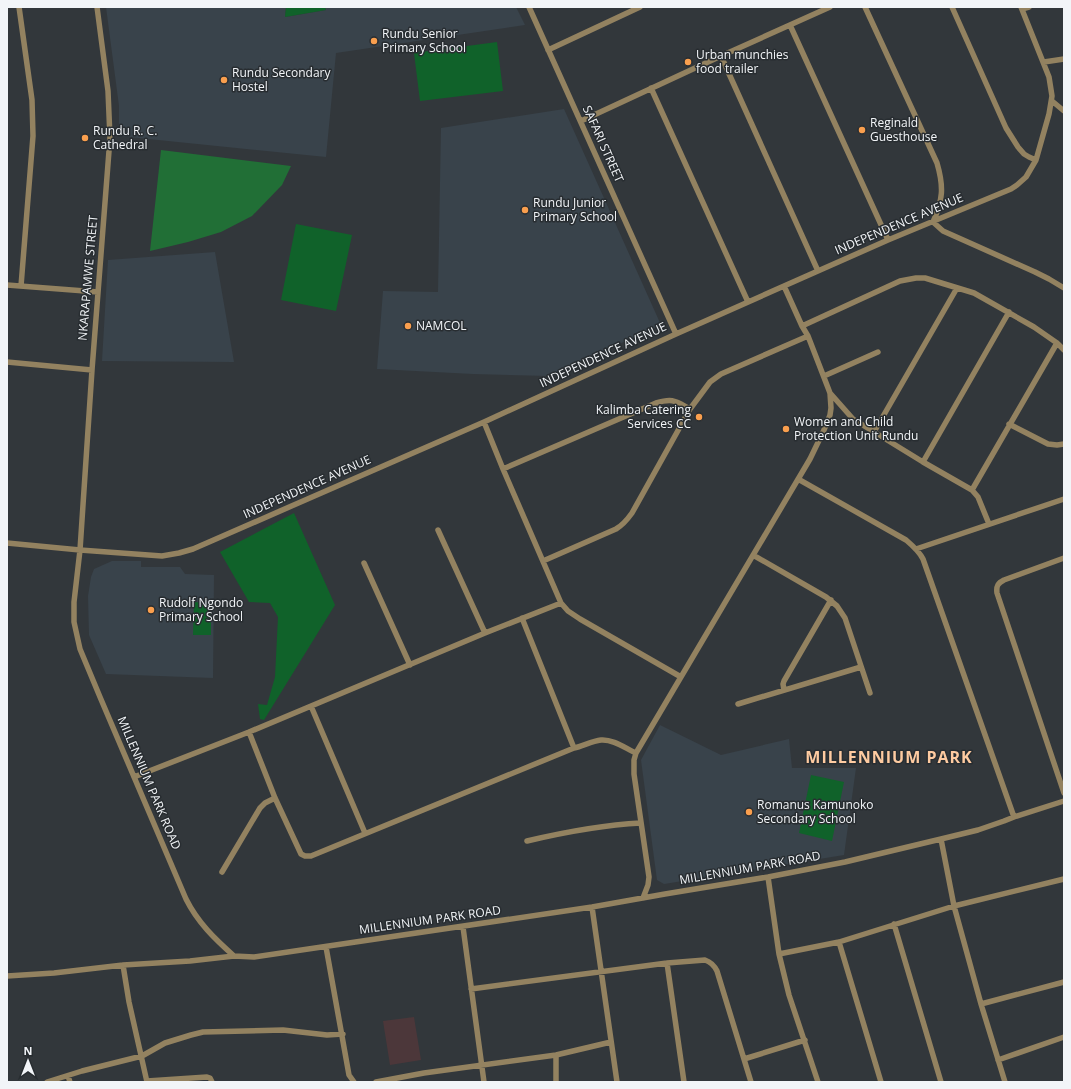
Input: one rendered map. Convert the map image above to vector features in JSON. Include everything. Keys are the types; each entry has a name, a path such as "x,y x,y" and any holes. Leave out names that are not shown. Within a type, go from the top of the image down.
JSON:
{"street":[{"path":"19,7 32,100 33,136 21,286"},
{"name":"NKARAPAMWE STREET","path":"80,550 110,138 108,91 98,7"},
{"name":"SAFARI STREET","path":"529,7 676,334"},
{"path":"548,50 640,7"},
{"path":"581,121 830,7"},
{"path":"866,7 937,163 941,178 942,193 939,208 933,222 943,232 1035,272 1064,288"},
{"path":"952,7 1006,128 1024,154 1036,160"},
{"path":"1021,8 1029,7"},
{"name":"INDEPENDENCE AVENUE","path":"7,543 162,556 194,549 484,422 676,334 888,240 1000,194 1017,185 1026,177 1036,160 1052,101 1051,86 1044,62 1021,8"},
{"path":"790,25 888,240"},
{"path":"721,56 818,271"},
{"path":"1044,62 1064,59"},
{"path":"651,88 748,302"},
{"path":"1052,101 1064,111"},
{"path":"802,326 900,281 925,278 974,293 1034,327 1057,343 1064,350"},
{"path":"7,285 98,292"},
{"path":"643,898 648,885 649,877 633,767 636,753 810,459 826,426 831,408 830,393 824,376 808,336 784,286"},
{"path":"874,432 957,288"},
{"path":"923,462 1009,312"},
{"path":"543,561 622,526 632,513 690,409 706,386 716,377 808,336"},
{"path":"972,490 1057,343"},
{"path":"824,376 878,352"},
{"path":"7,362 92,370"},
{"path":"830,393 853,419 972,490 978,497 989,524"},
{"path":"503,469 656,403 666,400 673,401 690,409"},
{"path":"484,422 561,603 568,611 580,619 681,677"},
{"path":"1009,424 1048,444 1064,444"},
{"path":"798,479 906,540 916,549 923,559 1014,816"},
{"path":"916,549 1064,499"},
{"path":"438,530 485,633"},
{"name":"MILLENNIUM PARK ROAD","path":"80,550 73,612 80,649 192,911 205,928 234,956 254,957 463,927 768,877 845,862 941,839 985,827 1014,816 1064,801"},
{"path":"753,555 831,600 837,606 845,618 870,693"},
{"path":"1064,558 1004,580 998,584 997,593 1064,793"},
{"path":"364,563 410,665"},
{"path":"784,690 784,680 831,600"},
{"path":"134,777 249,732 485,633 561,603"},
{"path":"522,618 574,748"},
{"path":"738,704 861,667"},
{"path":"311,706 366,833"},
{"path":"249,732 275,798 302,855 311,856 574,748 596,741 605,740 614,742 636,753"},
{"path":"222,872 260,808 265,803 275,798"},
{"path":"528,841 596,827 641,823"},
{"path":"941,839 954,906 981,1004 1005,1082"},
{"path":"768,877 779,954 789,995 818,1082"},
{"path":"779,954 839,942 954,906 1064,879"},
{"path":"592,907 617,1082"},
{"path":"894,924 941,1082"},
{"path":"463,927 484,1082"},
{"path":"839,942 881,1082"},
{"path":"326,947 343,1034 349,1075 354,1082"},
{"path":"7,976 234,956"},
{"path":"471,989 667,962 705,960 710,962 716,971 751,1082"},
{"path":"667,962 684,1082"},
{"path":"123,965 129,1002 147,1081 207,1077 210,1078 212,1082"},
{"path":"981,1004 1064,982"},
{"path":"47,1082 69,1079 87,1069 142,1056 165,1044 203,1032 283,1030 343,1034"},
{"path":"998,1060 1064,1037"},
{"path":"744,1059 805,1040"},
{"path":"376,1082 424,1073 556,1055 612,1042"},
{"path":"556,1055 556,1082"}],"shaded area":[{"name":"Rundu Secondary Hostel","path":"106,7 286,7 285,17 326,10 325,7 516,7 525,25 336,53 326,157 119,136 119,106"},
{"name":"Rundu Junior Primary School","path":"564,109 661,325 549,376 377,369 383,291 438,292 441,128"},
{"path":"215,252 234,362 102,361 108,260"},
{"name":"Rudolf Ngondo Primary School","path":"112,561 141,561 141,567 180,567 185,574 214,575 213,678 106,674 89,635 88,596 94,569"},
{"name":"Romanus Kamunoko Secondary School","path":"660,725 721,755 789,739 792,768 856,768 844,855 664,884 657,880 641,760"},
{"path":"414,1017 421,1060 390,1065 383,1021"}],"green space":[{"path":"286,7 325,7 326,10 285,17"},
{"path":"497,42 503,91 420,101 414,53"},
{"path":"161,150 291,166 282,185 252,216 221,232 150,251"},
{"path":"296,224 352,235 336,311 281,300"},
{"path":"294,513 335,605 264,720 260,719 258,704 267,705 275,677 278,617 270,603 249,602 220,552"},
{"path":"194,602 211,603 211,635 193,635"},
{"path":"811,775 844,782 832,841 799,833"}],"place":[{"name":"Rundu Senior Primary School","path":"374,41"},
{"name":"Urban munchies food trailer","path":"688,62"},
{"name":"Rundu Secondary Hostel","path":"224,80"},
{"name":"Reginald Guesthouse","path":"862,130"},
{"name":"Rundu R. C. Cathedral","path":"85,138"},
{"name":"Rundu Junior Primary School","path":"525,210"},
{"name":"NAMCOL","path":"408,326"},
{"name":"Kalimba Catering Services CC","path":"699,417"},
{"name":"Women and Child Protection Unit Rundu","path":"786,429"},
{"name":"Rudolf Ngondo Primary School","path":"151,610"},
{"name":"Romanus Kamunoko Secondary School","path":"749,812"}],"district":[{"name":"MILLENNIUM PARK","path":"889,757"}]}
